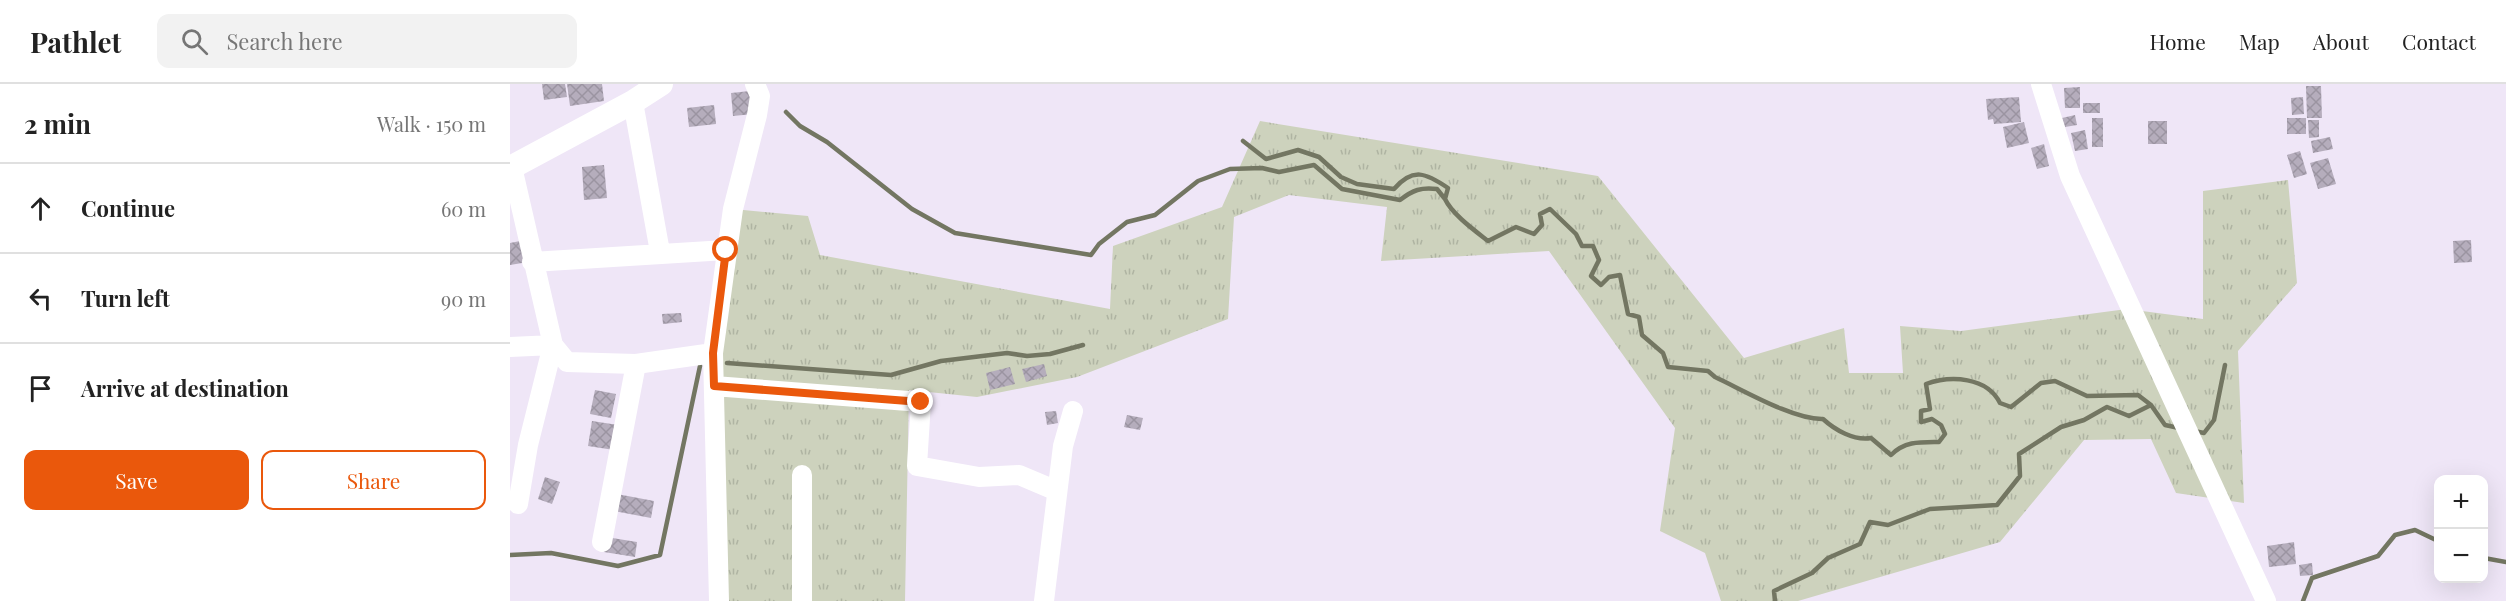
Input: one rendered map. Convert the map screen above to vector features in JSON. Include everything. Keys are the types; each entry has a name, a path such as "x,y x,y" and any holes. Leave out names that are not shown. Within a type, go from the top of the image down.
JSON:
{"street":[{"path":"661,84 633,102 511,167 553,345 567,362 636,364 713,353"},
{"path":"719,601 713,353 733,209 757,115 760,96 756,84"},
{"path":"2041,84 2070,176 2266,601"},
{"path":"633,102 660,252"},
{"path":"532,262 660,252 726,250"},
{"path":"510,347 553,345"},
{"path":"518,504 519,445 553,345"},
{"path":"602,543 636,364"},
{"path":"714,386 921,402 917,466 979,477 1019,475 1057,491"},
{"path":"1044,601 1063,446 1073,411"},
{"path":"802,475 802,601"}],"green space":[{"path":"1260,121 1598,176 1744,358 1844,328 1849,373 1903,373 1900,326 1961,331 2127,309 2203,319 2203,191 2288,180 2297,283 2238,351 2244,503 2176,493 2151,439 2084,440 2000,542 1798,601 1721,601 1705,553 1660,531 1675,428 1549,251 1381,261 1387,207 1289,195 1234,217 1228,319 1077,377 977,397 909,390 905,601 718,601 713,353 733,209 808,216 820,255 1110,309 1113,246 1222,207"}],"building":[{"path":"542,84 565,84 567,97 544,100"},
{"path":"567,84 602,84 604,101 570,106"},
{"path":"2306,86 2321,86 2322,118 2307,118"},
{"path":"2080,87 2080,108 2065,108 2064,88"},
{"path":"750,91 753,114 733,116 731,93"},
{"path":"2019,97 2021,122 1994,124 1993,119 1988,120 1986,99"},
{"path":"2303,97 2304,114 2292,115 2291,98"},
{"path":"2083,103 2100,103 2100,113 2083,113"},
{"path":"714,105 716,124 689,127 687,108"},
{"path":"2075,115 2077,125 2065,127 2062,118"},
{"path":"2092,118 2103,118 2103,147 2092,147"},
{"path":"2287,118 2306,118 2306,134 2287,134"},
{"path":"2308,120 2319,120 2319,137 2309,138"},
{"path":"2148,121 2167,121 2167,144 2148,144"},
{"path":"2024,122 2029,143 2007,148 2003,127"},
{"path":"2085,130 2088,149 2075,151 2071,133"},
{"path":"2330,137 2333,149 2313,153 2311,141"},
{"path":"2044,144 2049,166 2037,169 2031,148"},
{"path":"2300,151 2307,174 2294,178 2287,155"},
{"path":"2328,158 2336,184 2318,189 2310,163"},
{"path":"604,165 607,198 584,200 582,167"},
{"path":"525,240 528,262 510,265 510,243"},
{"path":"2471,240 2472,262 2454,263 2453,241"},
{"path":"681,313 682,322 663,324 662,314"},
{"path":"1044,364 1047,376 1026,382 1022,369"},
{"path":"1010,367 1015,384 990,390 986,373"},
{"path":"595,390 616,394 611,418 590,414"},
{"path":"1056,411 1058,423 1047,425 1045,412"},
{"path":"1127,415 1143,418 1140,430 1124,427"},
{"path":"592,421 618,425 614,450 588,446"},
{"path":"545,477 560,482 552,504 538,499"},
{"path":"617,494 654,501 651,518 614,511"},
{"path":"606,537 637,542 635,557 604,552"},
{"path":"2294,542 2296,564 2269,567 2267,546"},
{"path":"2312,563 2313,575 2300,576 2299,565"}],"waterway":[{"path":"786,112 800,126 827,142 912,209 955,233 1091,255 1099,244 1127,222 1155,215 1198,181 1230,169 1262,168 1279,172 1314,165 1342,189 1400,200 1417,190 1437,189 1445,199"},
{"path":"1243,141 1266,159 1298,150 1319,157 1341,177 1357,184 1394,189 1407,177 1426,176 1448,188 1445,199 1448,205 1464,222 1488,241 1516,227 1534,234 1542,225 1540,214 1550,209 1576,234 1582,246 1593,246 1599,260 1591,276 1601,285 1609,277 1620,275 1628,314 1639,317 1642,335 1663,353 1668,367 1708,371 1715,377 1783,410 1823,419 1839,431 1858,438 1871,438 1891,455 1907,445 1919,442 1939,442 1945,434 1941,425 1932,419 1921,422 1921,411 1930,409 1926,384 1946,380 1968,380 1977,383 1994,394 2000,403 2011,407 2041,383 2055,381 2087,396 2138,395 2151,405 2165,425 2179,428"},
{"path":"727,363 891,375 941,361 1007,353 1027,356 1050,354 1083,345"},
{"path":"2194,431 2204,433 2214,420 2225,365"},
{"path":"510,555 551,553 618,566 660,555 700,366"},
{"path":"1775,601 1774,591 1812,573 1828,558 1860,544 1870,522 1888,525 1930,509 1997,505 2020,476 2019,454 2061,427 2084,420 2107,407 2129,416 2151,405"},
{"path":"2303,601 2312,578 2378,556 2395,535 2415,530 2434,539"},
{"path":"2488,559 2506,562"}],"route":[{"path":"726,250 713,353 714,386 921,402"}]}
